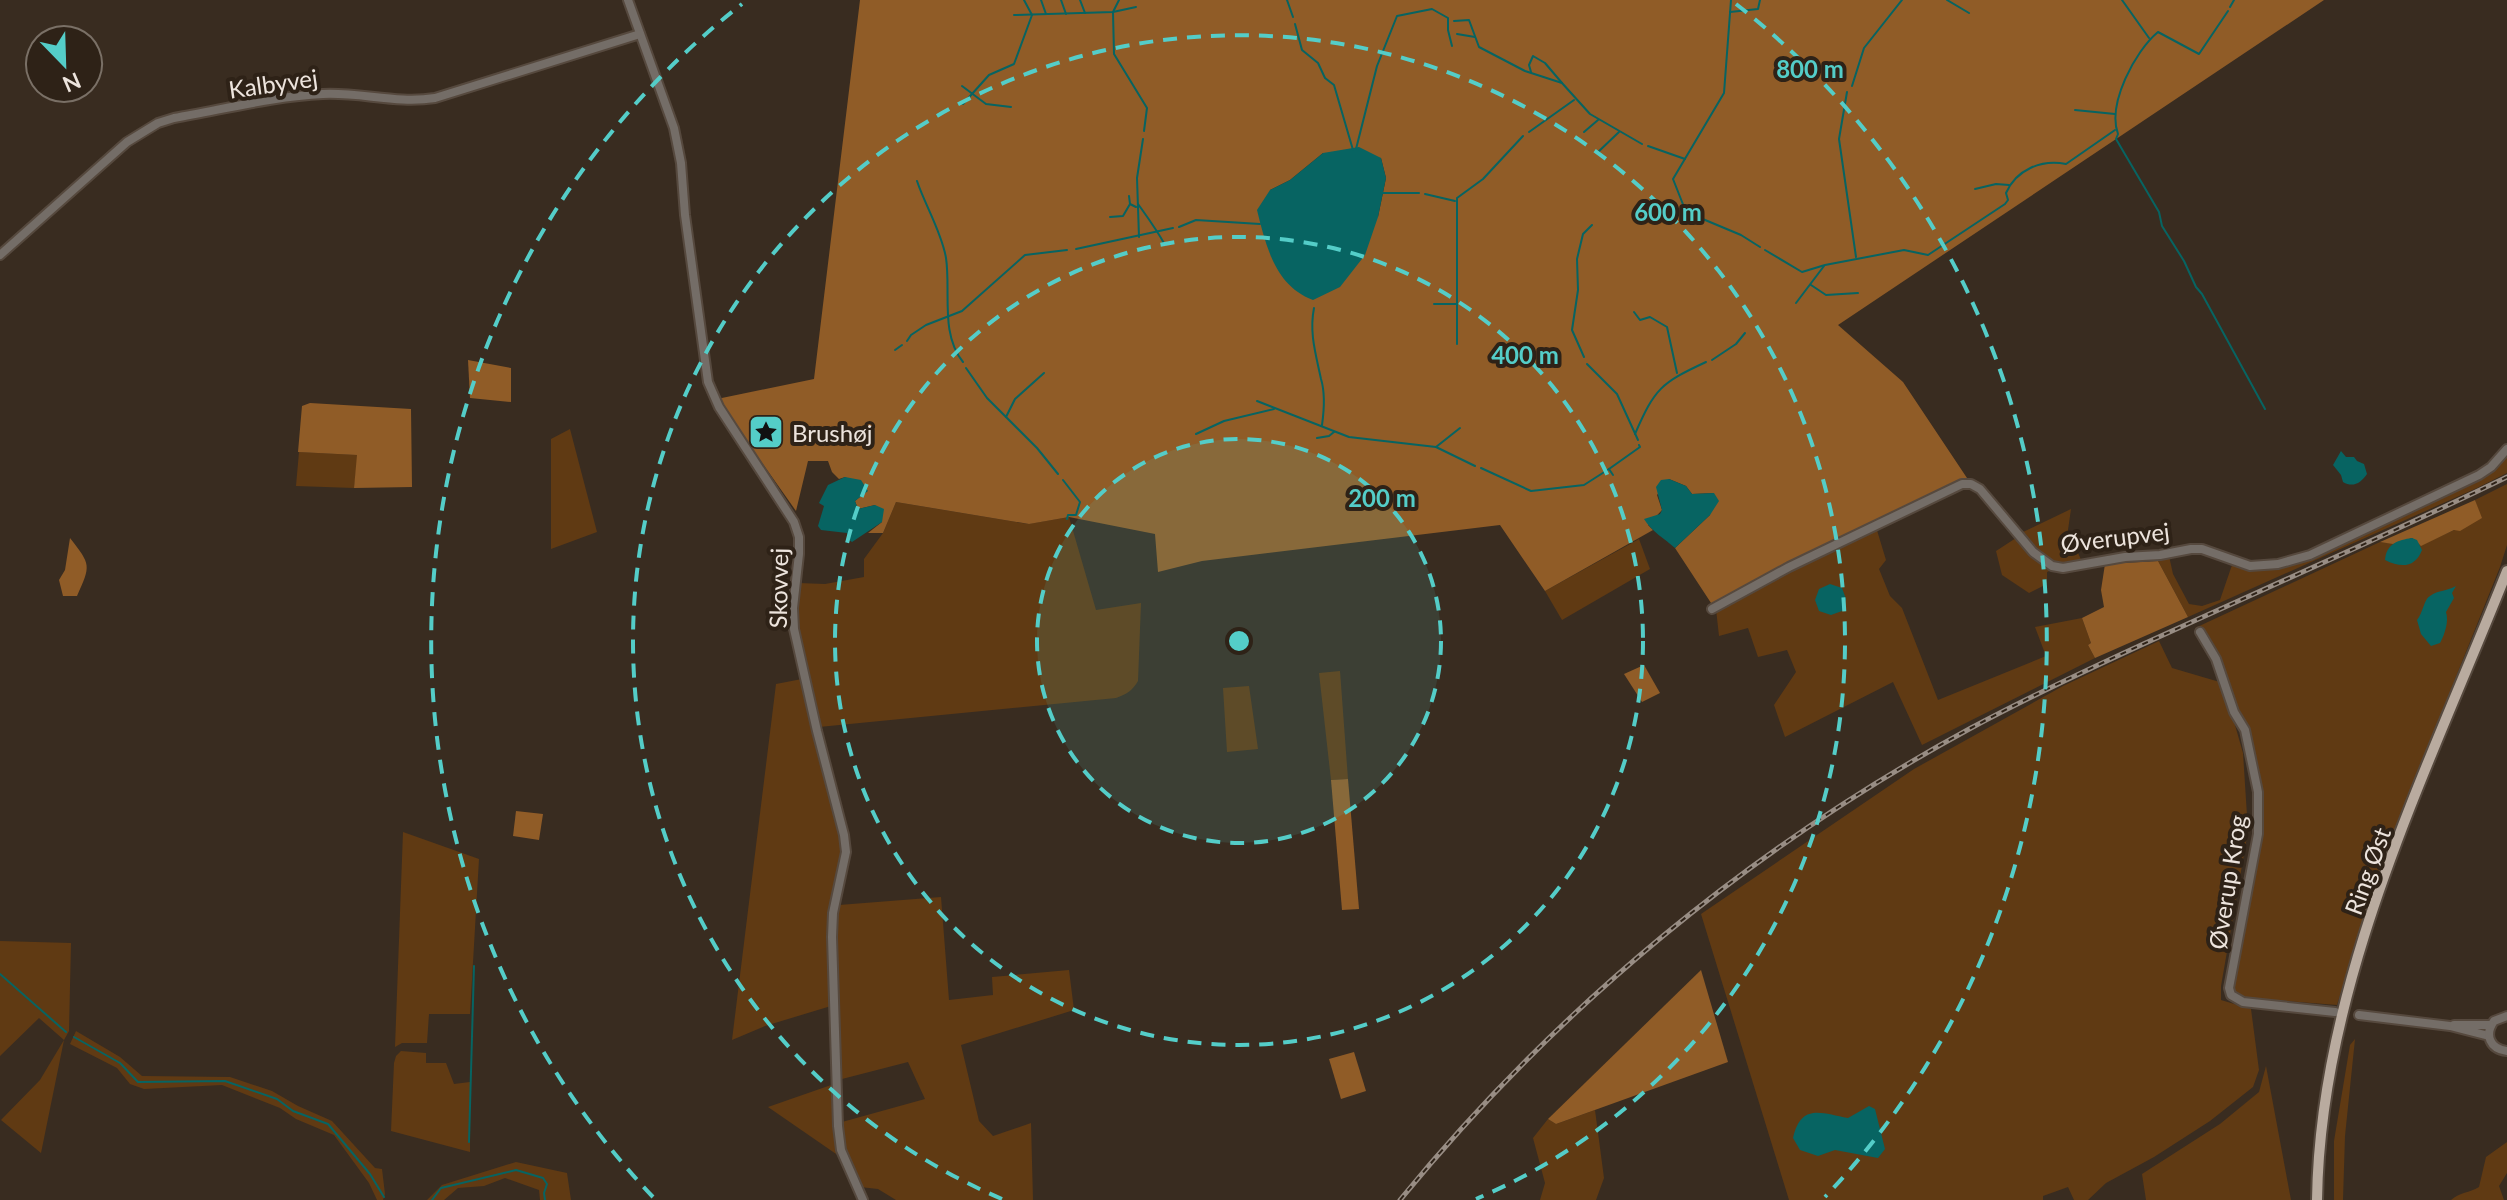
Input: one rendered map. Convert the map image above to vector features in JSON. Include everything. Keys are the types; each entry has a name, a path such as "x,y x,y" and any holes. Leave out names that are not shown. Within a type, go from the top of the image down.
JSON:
{"main road":[{"name":"Ring Øst","path":"2317,1200 2320,1143 2329,1085 2357,963 2394,850 2507,571"}],"street":[{"name":"Skovvej","path":"628,0 674,128 708,382 719,407 794,522 799,537 794,629 846,852 833,913 832,937 838,1126 841,1150 863,1200"},
{"name":"Kalbyvej","path":"0,255 127,142 158,123 310,95 343,94 402,102 435,98 640,34"},
{"name":"Øverupvej","path":"1712,609 1789,567 1962,484 1971,484 1980,489 2033,552 2052,566 2063,568 2125,557 2202,549 2250,566 2264,566 2310,555 2452,488 2491,467 2507,449"},
{"name":"Øverup Krog","path":"2200,632 2216,659 2234,712 2245,730 2258,792 2258,834 2229,988 2231,995 2243,1002 2335,1012"},
{"path":"2359,1015 2450,1026 2489,1036"},
{"path":"2507,1016 2498,1017 2490,1025 2489,1036 2495,1047 2507,1051"},
{"path":"2450,1026 2490,1025"}],"shaded area":[{"path":"860,0 2324,0 1838,325 1903,382 1967,478 1713,606 1675,548 1710,515 1714,493 1692,494 1686,486 1669,479 1657,495 1662,510 1648,525 1653,530 1545,591 1500,525 1202,561 1158,572 1155,534 1069,517 1029,524 896,502 883,533 868,533 882,522 875,505 858,509 855,501 867,491 845,477 839,479 828,461 808,461 796,511 717,399 814,379","holes":["1323,153 1381,158 1386,178 1378,217 1270,190 1290,180"]},
{"path":"468,360 511,368 511,402 470,398"},
{"path":"310,403 411,409 412,487 354,488 357,455 298,452 302,406"},
{"path":"570,429 597,532 551,549 551,439"},
{"path":"299,452 358,455 354,488 296,486"},
{"path":"2507,456 2507,473 2188,617 2158,561 2169,556 2173,574 2189,604 2202,606 2220,600 2232,565 2254,569 2291,565 2482,477"},
{"path":"2507,484 2507,545 2500,567 2371,894 2337,1005 2238,997 2233,987 2259,847 2262,792 2224,673 2195,628 2380,542 2421,545 2481,518 2475,500"},
{"path":"2475,500 2482,518 2460,531 2454,530 2421,546 2412,538 2393,544 2380,542"},
{"path":"896,502 1028,524 1069,517 1096,610 1141,603 1138,681 1134,687 1116,698 819,727 797,626 798,583 825,584 864,577 864,559 883,533"},
{"path":"2071,509 2068,530 2082,562 2053,562 2021,533"},
{"path":"1876,527 1886,560 1879,569 1890,596 1902,608 1938,700 2046,656 2035,627 2082,618 2091,643 2088,645 2095,658 1922,745 1893,682 1785,737 1774,705 1796,672 1787,650 1758,657 1748,628 1719,636 1716,609"},
{"path":"70,538 87,566 77,596 63,596 59,580 65,570"},
{"path":"2016,538 2031,555 2052,570 2047,572 2047,584 2029,593 2002,575 1996,551"},
{"path":"1639,539 1650,569 1562,620 1545,591"},
{"path":"2158,561 2188,617 2095,658 2088,645 2091,643 2082,618 2104,607 2101,590 2105,564"},
{"path":"2159,641 2172,668 2223,683 2243,753 2248,831 2221,1000 2251,1009 2259,1070 2253,1087 2210,1121 2106,1183 2088,1200 2074,1200 2068,1187 2043,1196 2043,1200 1789,1200 1701,914 1914,769 2063,686"},
{"path":"1644,665 1660,693 1642,702 1624,674"},
{"path":"1340,671 1348,779 1331,780 1319,673"},
{"path":"802,679 843,853 831,913 831,1006 765,1026 732,1040 776,684"},
{"path":"1249,686 1258,749 1227,752 1223,688"},
{"path":"1348,779 1359,909 1342,910 1331,780"},
{"path":"516,811 543,814 539,840 513,836"},
{"path":"403,832 479,859 470,1014 429,1014 427,1043 402,1043 395,1047"},
{"path":"941,897 949,1000 993,995 992,977 1069,970 1074,1010 961,1045 979,1121 993,1136 1031,1123 1033,1200 896,1200 878,1189 860,1187 844,1148 842,1122 925,1099 908,1062 842,1079 836,914 839,905"},
{"path":"0,941 71,943 69,1031 64,1040 39,1018 0,1056"},
{"path":"1701,970 1728,1062 1556,1124 1548,1119"},
{"path":"76,1031 120,1057 142,1076 230,1077 272,1091 332,1121 375,1168 382,1169 383,1200 377,1200 369,1183 334,1135 296,1119 280,1108 222,1085 144,1089 130,1084 117,1068 70,1044"},
{"path":"2355,1039 2345,1136 2343,1200 2334,1200 2334,1141 2350,1045"},
{"path":"64,1040 41,1153 1,1120 40,1080"},
{"path":"401,1051 426,1053 426,1063 446,1063 454,1084 470,1082 470,1152 391,1131 394,1063"},
{"path":"1354,1052 1366,1091 1341,1099 1329,1059"},
{"path":"2266,1066 2291,1200 2146,1200 2142,1174 2220,1124 2259,1092"},
{"path":"834,1084 839,1156 768,1107"},
{"path":"1595,1110 1604,1178 1596,1200 1540,1200 1545,1183 1533,1138 1548,1119 1556,1124"},
{"path":"2507,1142 2507,1173 2499,1186 2504,1200 2451,1200 2479,1187 2486,1157"},
{"path":"516,1162 567,1173 571,1200 540,1200 539,1190 505,1178 484,1186 458,1188 444,1200 427,1200 442,1185"}],"water":[{"path":"1359,147 1381,158 1386,178 1378,217 1365,255 1340,287 1313,300 1300,294 1281,275 1269,251 1257,210 1270,190 1290,180 1323,153"},
{"path":"2341,451 2346,457 2354,457 2364,464 2367,474 2356,484 2343,482 2333,465"},
{"path":"845,477 861,480 868,491 855,501 858,509 875,505 884,509 882,522 852,542 847,533 821,530 818,526 824,506 819,503 828,485"},
{"path":"1669,479 1686,486 1692,494 1714,493 1719,501 1710,515 1675,548 1644,519 1660,514 1662,510 1656,487 1661,480"},
{"path":"2412,538 2417,540 2422,550 2416,560 2402,565 2385,560 2394,544"},
{"path":"1830,584 1842,588 1846,599 1842,611 1831,615 1819,611 1815,600 1819,589"},
{"path":"2456,586 2452,593 2454,598 2446,612 2443,636 2440,643 2431,646 2421,634 2417,620 2428,598"},
{"path":"1869,1106 1875,1109 1885,1149 1878,1158 1835,1150 1818,1156 1800,1150 1793,1138 1801,1119 1807,1115 1821,1113 1848,1118"}],"waterway":[{"path":"963,104 989,75 1014,64 1032,15 1024,0"},
{"path":"1041,0 1046,14"},
{"path":"1061,0 1066,14"},
{"path":"1080,0 1085,13"},
{"path":"1119,0 1113,12 1114,54 1147,108 1144,131"},
{"path":"1287,0 1293,17"},
{"path":"1731,0 1724,93 1673,179 1686,212 1741,235 1760,247"},
{"path":"1730,12 1758,9 1760,0"},
{"path":"1852,86 1864,48 1902,0"},
{"path":"1947,0 1969,13"},
{"path":"2122,0 2149,38"},
{"path":"2230,7 2234,0"},
{"path":"1014,15 1113,12 1136,7"},
{"path":"1356,149 1377,66 1397,16 1432,9 1448,18 1452,46"},
{"path":"2228,11 2199,54 2158,32 2149,41 2125,79 2116,108 2116,139 2265,409"},
{"path":"1454,21 1469,20 1479,47 1525,71 1562,83 1590,114 1642,144"},
{"path":"1295,24 1302,50 1318,63 1325,78 1334,85 1353,150"},
{"path":"1457,34 1475,37"},
{"path":"1531,72 1529,65 1533,56 1545,63 1562,83"},
{"path":"962,86 986,104 1011,107"},
{"path":"1847,92 1839,139 1856,257"},
{"path":"1529,132 1574,100"},
{"path":"2075,110 2115,114"},
{"path":"1584,132 1598,120"},
{"path":"1765,250 1802,272 1904,250 1928,255 2005,204 2010,185 2023,172 2047,163 2066,164 2115,130"},
{"path":"1597,153 1619,132"},
{"path":"1457,344 1457,198 1483,179 1523,136"},
{"path":"1139,237 1137,178 1143,139"},
{"path":"1648,146 1685,159"},
{"path":"917,181 944,248 951,339 963,362"},
{"path":"1975,189 1996,184 2009,185"},
{"path":"1381,193 1419,193"},
{"path":"1425,194 1455,201"},
{"path":"1129,196 1130,204 1136,207"},
{"path":"1110,217 1123,216 1130,204"},
{"path":"1138,204 1165,245"},
{"path":"1179,227 1196,220 1260,224"},
{"path":"1584,357 1572,330 1578,290 1577,259 1583,234 1592,225"},
{"path":"1076,249 1173,228"},
{"path":"907,341 926,325 962,311 1025,255 1067,250"},
{"path":"1796,303 1824,266"},
{"path":"1811,285 1826,295 1858,293"},
{"path":"1434,304 1457,304"},
{"path":"1314,308 1315,353 1324,396 1322,425"},
{"path":"1634,312 1640,320 1650,317 1667,327 1677,373"},
{"path":"1712,360 1736,344 1745,333"},
{"path":"895,350 902,345"},
{"path":"1635,434 1648,406 1661,389 1706,362"},
{"path":"1587,364 1617,394 1638,440"},
{"path":"966,368 987,398 1037,448 1058,474"},
{"path":"1006,417 1015,399 1044,373"},
{"path":"1257,401 1349,437 1436,447 1475,466"},
{"path":"1196,434 1224,421 1274,409"},
{"path":"1436,447 1460,428"},
{"path":"1317,438 1334,432"},
{"path":"1613,475 1609,469 1639,445"},
{"path":"1481,468 1531,491 1584,485 1609,469"},
{"path":"1063,480 1080,502 1076,515 1068,515 1067,519"},
{"path":"469,1142 474,966"},
{"path":"0,974 66,1032"},
{"path":"74,1037 120,1063 138,1082 225,1081 277,1099 293,1111 328,1124 370,1174 384,1197"},
{"path":"432,1200 441,1188 516,1170 543,1178 547,1184 545,1200"}],"railway":[{"path":"1400,1200 1461,1129 1592,997 1663,936 1812,825 1890,775 2023,701 2507,477"}],"place":[{"name":"Brushøj","path":"766,432"}]}
